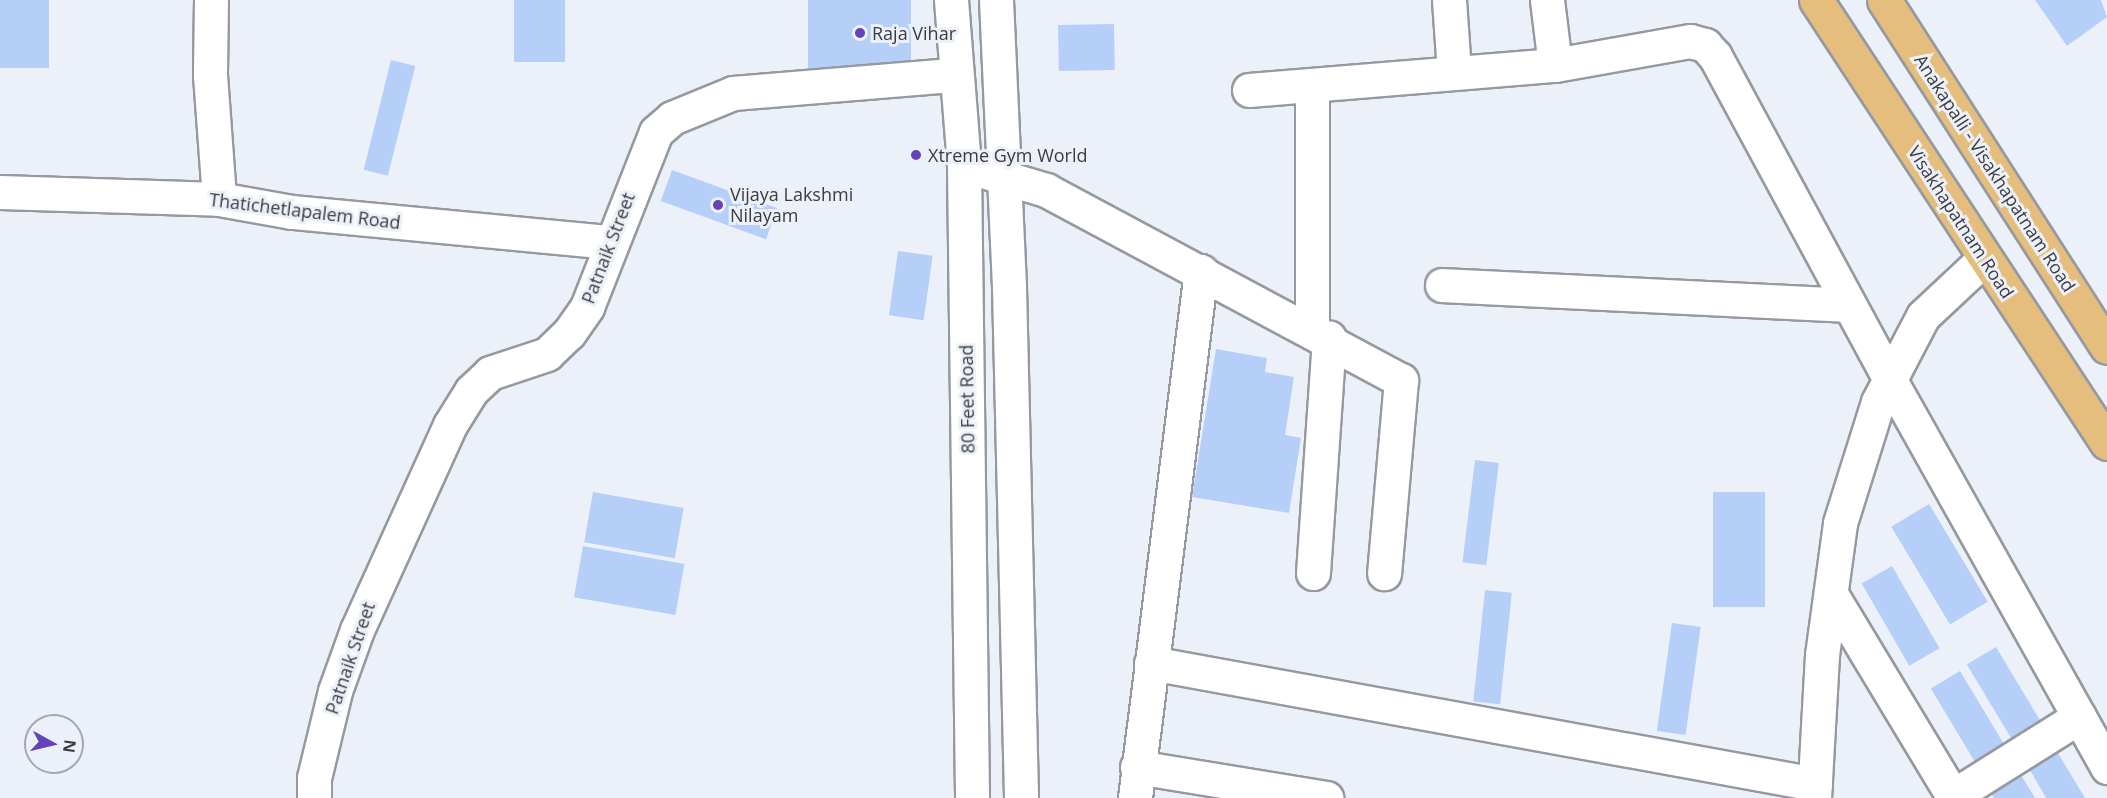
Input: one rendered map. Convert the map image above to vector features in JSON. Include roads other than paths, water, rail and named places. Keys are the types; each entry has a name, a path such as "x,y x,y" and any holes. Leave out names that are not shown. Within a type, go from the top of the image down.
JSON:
{"main road":[{"name":"Visakhapatnam Road","path":"1816,0 2107,443"},
{"name":"Anakapalli - Visakhapatnam Road","path":"1884,0 2107,347"}],"street":[{"path":"211,0 210,75 219,199"},
{"name":"80 Feet Road","path":"951,0 954,75 964,167 972,798"},
{"path":"996,0 994,36 1005,176 1021,798"},
{"path":"1449,0 1454,71"},
{"path":"1547,0 1555,65"},
{"path":"953,37 994,36"},
{"path":"1249,90 1312,87 1454,71 1555,65 1620,58 1690,42 1705,45 1715,56 1890,380 2107,767"},
{"name":"Patnaik Street","path":"314,798 314,778 335,691 357,630 450,424 471,391 490,373 547,354 569,333 587,307 610,242 656,132 688,110 733,93 954,75"},
{"path":"1312,87 1320,334 1313,573"},
{"path":"958,115 1000,111"},
{"path":"964,167 1005,176 1046,190 1320,334 1401,380 1384,573"},
{"name":"Thatichetlapalem Road","path":"0,192 219,199 292,212 610,242"},
{"path":"1151,663 1814,791 1822,655 1840,523 1890,380 1923,316 1984,259"},
{"path":"1201,271 1136,783 1326,798"},
{"path":"1442,285 1849,305"},
{"path":"1831,594 1954,797 2079,717"}],"place":[{"name":"Raja Vihar","path":"860,33"},
{"name":"Xtreme Gym World","path":"916,155"},
{"name":"Vijaya Lakshmi Nilayam","path":"718,205"}]}
